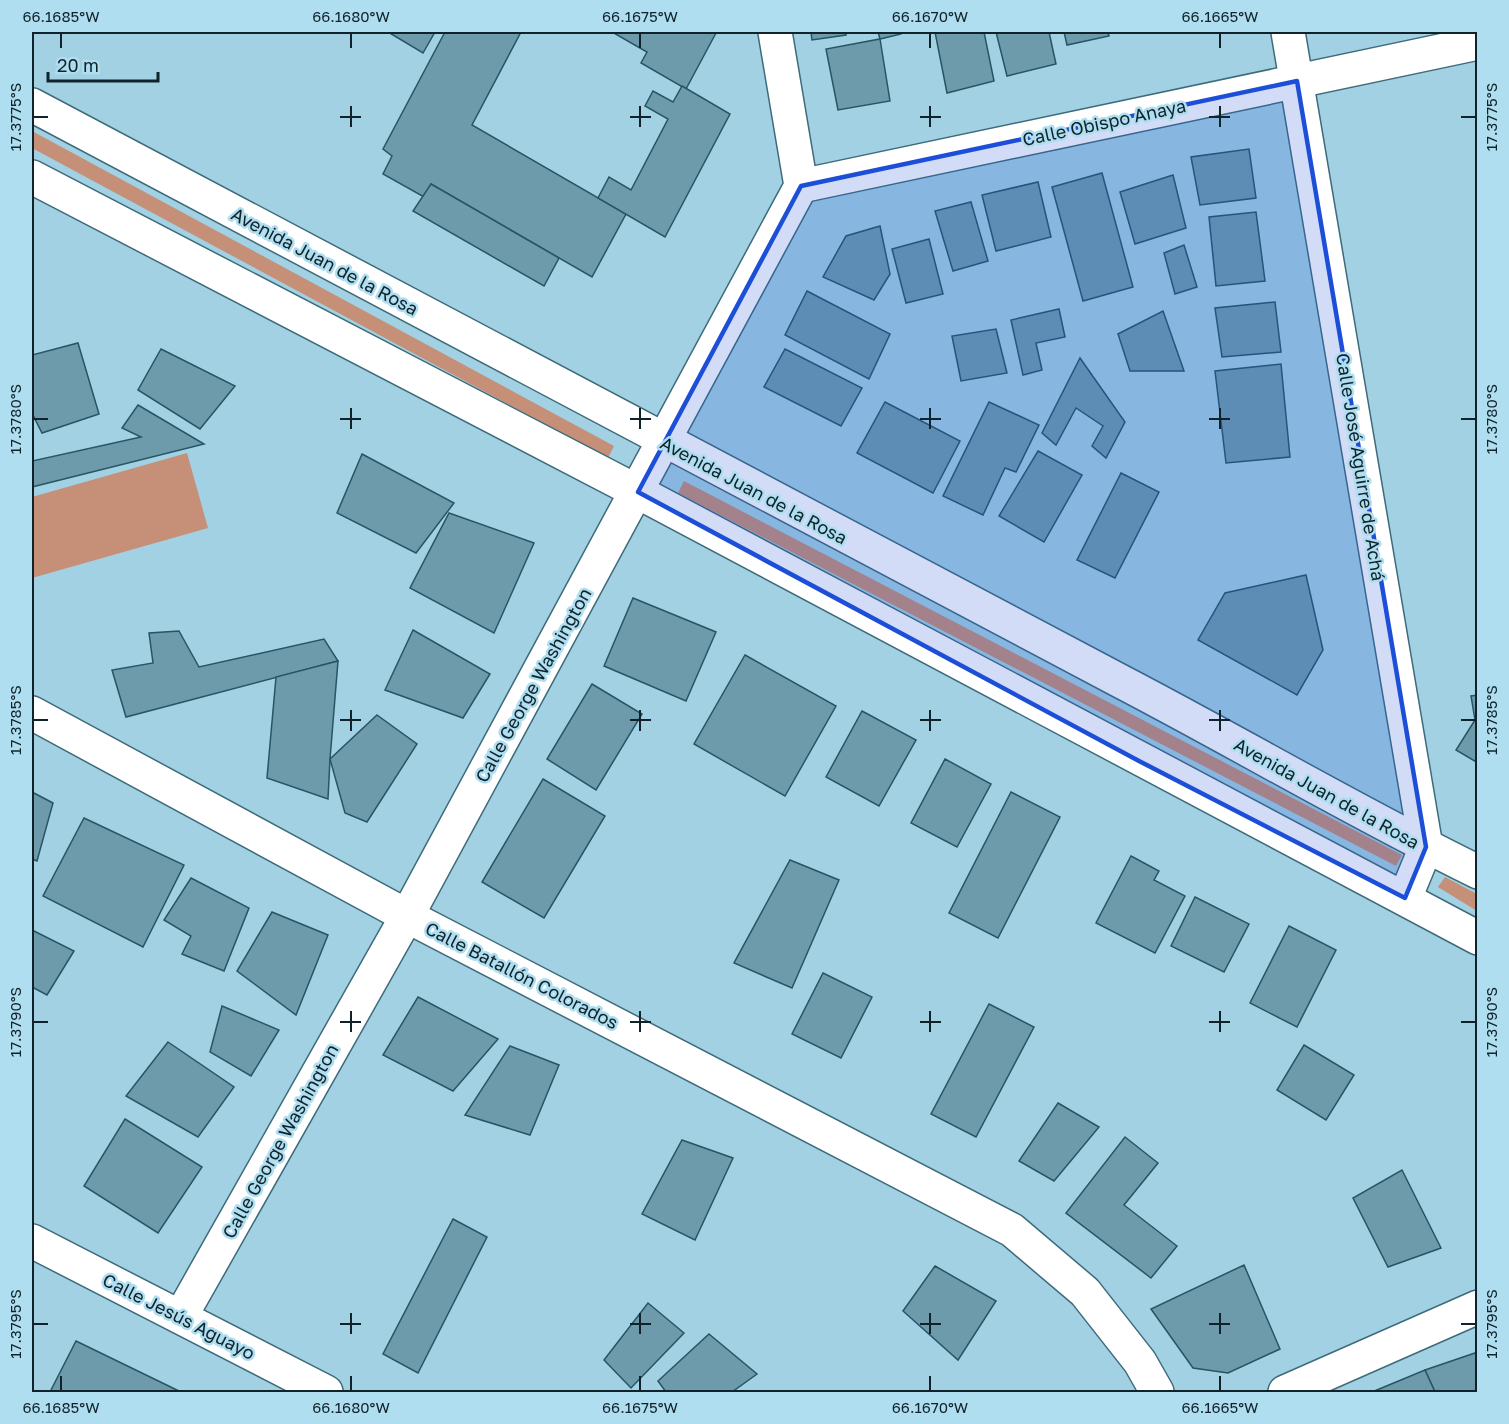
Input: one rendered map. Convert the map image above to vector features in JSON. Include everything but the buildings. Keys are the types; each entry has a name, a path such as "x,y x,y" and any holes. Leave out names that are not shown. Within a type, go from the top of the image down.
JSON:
{"street":[{"path":"775,32 801,186"},
{"name":"Calle José Aguirre de Achá","path":"1288,32 1426,847"},
{"name":"Calle Obispo Anaya","path":"801,186 1478,44"},
{"name":"Avenida Juan de la Rosa","path":"32,105 664,442 1169,707 1426,847 1478,872"},
{"path":"32,177 638,492 1118,750 1478,938"},
{"name":"Calle George Washington","path":"181,1316 407,916 638,492 801,186"},
{"name":"Calle Batallón Colorados","path":"32,713 407,916 1012,1230 1085,1292 1140,1362 1157,1392"},
{"path":"1405,898 1426,847"},
{"name":"Calle Jesús Aguayo","path":"32,1241 326,1392"},
{"path":"1285,1392 1478,1307"}],"highlighted area":[{"path":"1297,81 1426,847 1405,898 1139,761 638,492 801,186"}],"shaded area":[{"path":"32,131 614,446 608,458 32,148"},
{"path":"187,453 208,528 32,578 32,497"},
{"path":"684,481 1402,855 1396,866 678,493"},
{"path":"1445,877 1477,894 1477,911 1438,887"}]}
